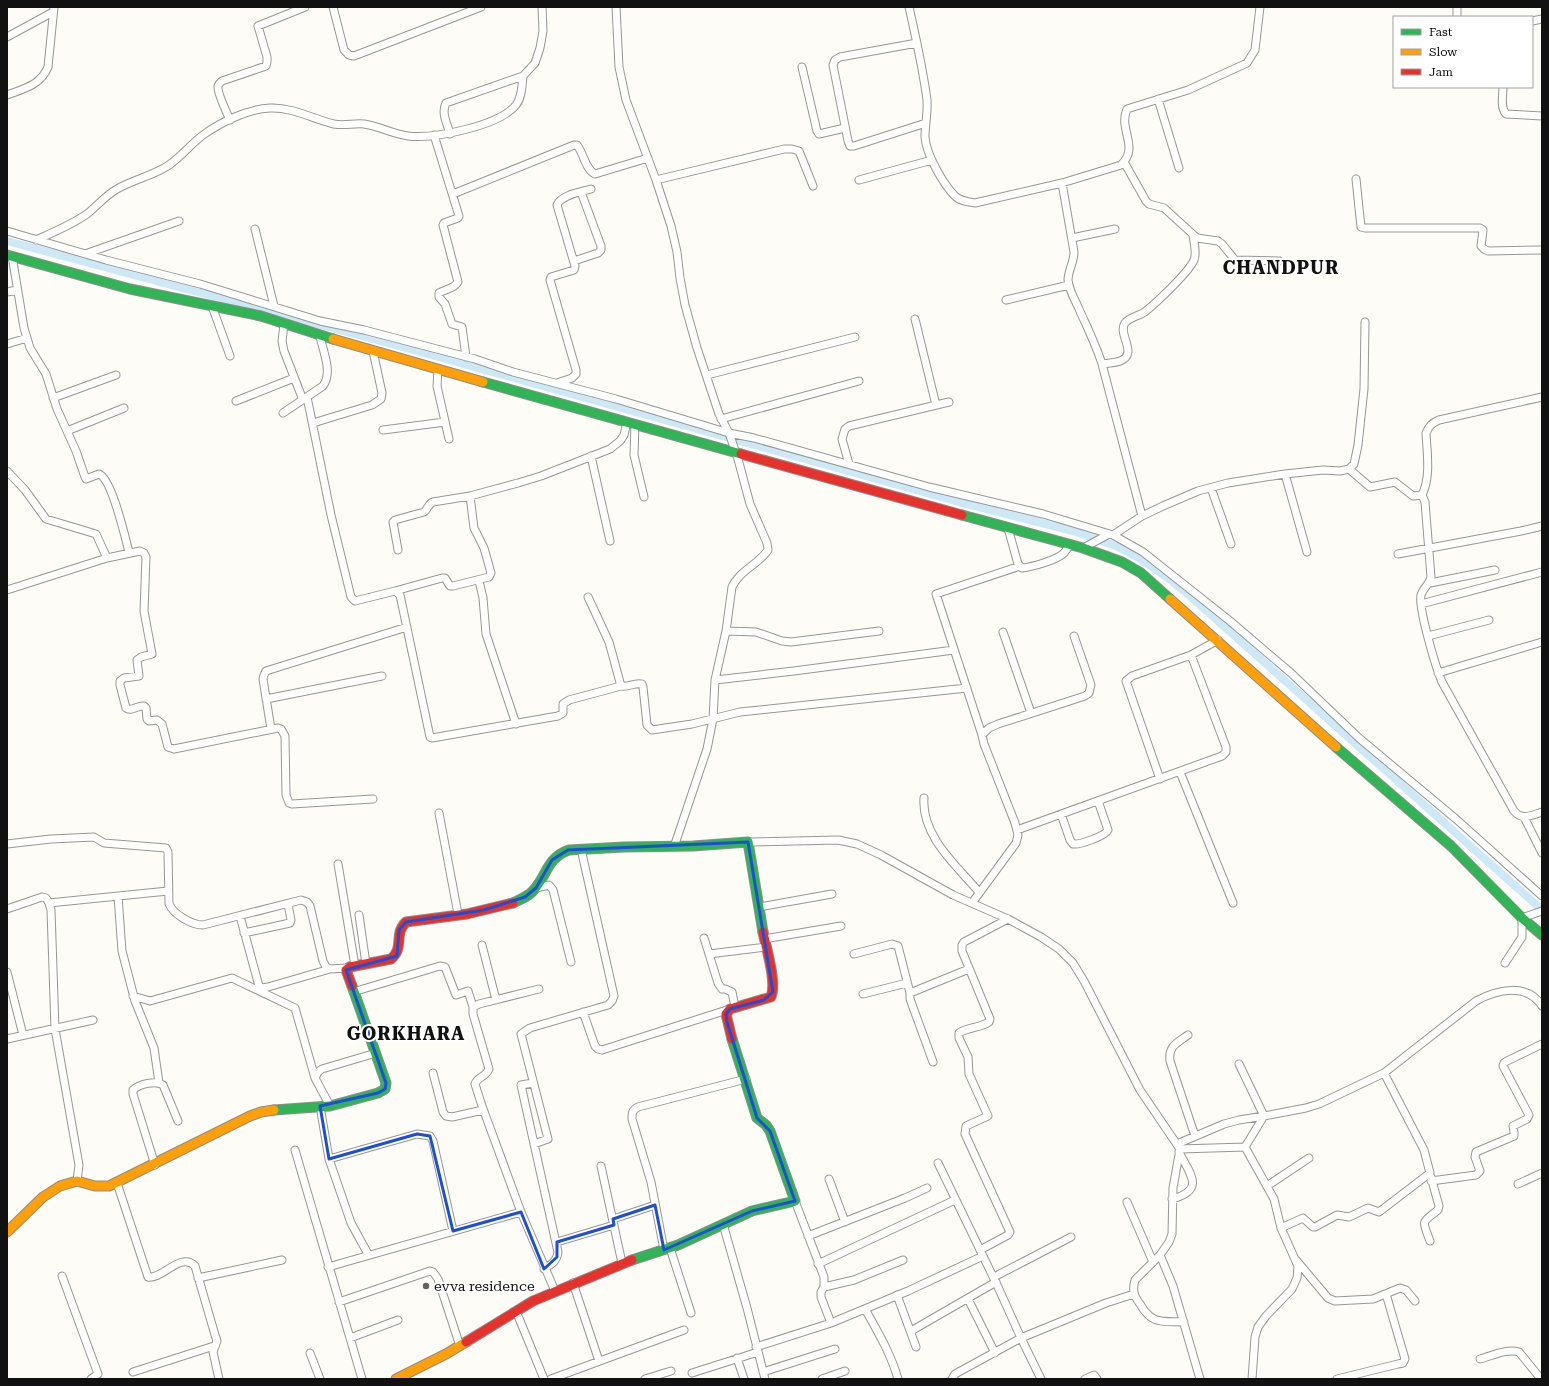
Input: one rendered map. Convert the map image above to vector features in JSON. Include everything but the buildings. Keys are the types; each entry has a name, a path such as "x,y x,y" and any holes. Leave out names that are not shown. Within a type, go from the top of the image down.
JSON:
{"street":[{"path":"230,120 218,88 218,84 222,81 266,66 268,62 267,57 258,26 305,7"},
{"path":"333,7 344,50 346,53 354,56 482,7"},
{"path":"450,134 443,108 446,103 523,76 535,63 540,48 543,31 542,7"},
{"path":"616,7 619,67 622,81 634,124 656,180 677,252 685,305 721,419 729,432 736,452 750,504 768,543 768,550 765,555 734,581 732,587 726,631 715,680 713,719 707,750 674,846"},
{"path":"910,7 927,102 925,136 927,147 932,160 956,196 963,201 975,203 1062,183 1121,165 1127,159 1130,152 1125,121 1127,109 1188,90 1247,63 1255,50 1260,7"},
{"path":"7,37 53,9"},
{"path":"7,95 28,87 39,81 46,74 48,67 53,9"},
{"path":"917,43 840,57 835,60 833,65 849,144 854,146 926,124"},
{"path":"802,67 817,132 819,134 845,128"},
{"path":"36,240 68,226 92,210 116,189 168,166 214,128 256,110 279,108 336,125 372,125 396,134 410,136 450,134 491,120 515,105 522,94 523,76"},
{"path":"1503,88 1502,106 1503,111 1506,114 1542,116"},
{"path":"1158,99 1179,168"},
{"path":"434,136 459,216 458,218 444,223 443,225 458,282 454,286 439,293 439,297 445,304 452,324 462,327 466,357"},
{"path":"453,194 574,145 577,145 580,148 589,170 594,174 648,158"},
{"path":"656,180 784,149 792,149 799,151 813,186"},
{"path":"859,180 932,160"},
{"path":"1124,162 1146,201 1149,204 1164,208 1193,236 1201,239 1218,241 1235,260 1279,261"},
{"path":"1356,179 1361,227 1480,228 1483,230 1481,246 1488,251 1542,250"},
{"path":"1062,183 1074,252 1074,261 1069,275 1071,292 1102,364 1142,516"},
{"path":"556,383 574,377 576,370 550,280 551,277 574,270 575,266 557,205 558,202 565,198 591,189"},
{"path":"574,261 598,253 601,250 601,246 580,192"},
{"path":"84,254 179,221"},
{"path":"255,229 274,306"},
{"path":"1072,238 1115,229"},
{"path":"7,231 84,254 200,284 320,321 364,330 466,357 513,372 616,399 929,487 1043,514 1109,535 1143,552 1230,621 1291,673 1359,738 1456,819 1542,896"},
{"path":"1102,364 1120,361 1125,358 1128,354 1128,349 1123,330 1124,324 1128,320 1146,311 1185,274 1191,266 1194,259 1193,236"},
{"path":"129,552 117,508 104,478 99,474 86,479 76,451 66,431 46,374 30,348 10,256 130,289 261,316 320,336 438,370 1070,545 1085,547 1122,562 1141,573 1361,769 1451,846 1542,935"},
{"path":"1006,300 1070,285"},
{"path":"7,292 18,290"},
{"path":"212,306 230,356"},
{"path":"915,319 936,405"},
{"path":"1085,547 1142,516 1170,503 1228,482 1285,474 1340,471 1349,469 1354,464 1358,445 1364,389 1365,322"},
{"path":"284,324 282,341 284,351 294,378 305,398 351,597 355,601 442,578 445,578 450,586 453,586 479,581 489,577 491,573 484,548 474,528 470,496"},
{"path":"283,413 323,386 326,381 328,372 320,336"},
{"path":"707,375 855,337"},
{"path":"7,344 27,338"},
{"path":"312,423 372,405 381,399 382,393 373,351"},
{"path":"438,370 437,386 449,439"},
{"path":"54,398 116,375"},
{"path":"236,401 294,378"},
{"path":"721,419 859,381"},
{"path":"1542,397 1433,422 1429,426 1426,432 1427,478 1426,487 1422,495 1425,502 1430,549 1431,577 1430,583 1420,597 1428,636 1438,673 1514,811 1517,815 1524,817 1542,812"},
{"path":"849,464 842,438 845,429 849,426 949,402"},
{"path":"66,431 124,408"},
{"path":"383,430 445,422"},
{"path":"398,550 393,522 395,520 424,512 427,510 430,503 433,502 470,496 541,476 610,449 620,441 631,423"},
{"path":"631,423 634,455 644,497"},
{"path":"591,456 610,541"},
{"path":"1349,469 1370,487 1395,482 1413,496 1422,495"},
{"path":"7,471 25,490 46,519 96,534 107,558"},
{"path":"1285,474 1307,552"},
{"path":"1210,488 1231,544"},
{"path":"1398,554 1542,526"},
{"path":"1008,528 1020,566"},
{"path":"972,903 1016,843 1018,836 984,744 936,594 1020,566 1022,568 1030,567 1059,556 1065,552 1070,545"},
{"path":"7,590 107,558 140,550 146,557 144,611 152,652 150,656 141,657 138,660 139,676 124,678 120,681 126,708 130,709 144,706 146,708 147,719 149,721 157,720 162,724 166,745 170,749 281,729 285,736 286,795 288,803 374,799"},
{"path":"1430,583 1495,570"},
{"path":"1421,604 1542,572"},
{"path":"479,581 483,598 486,634 516,724"},
{"path":"395,591 400,595 430,737 432,738 558,716 563,713 563,704 569,700 634,684 642,684 647,725 652,730 713,719 740,712 967,688"},
{"path":"588,597 609,642 621,686"},
{"path":"1428,636 1489,620"},
{"path":"271,730 263,679 266,671 407,627"},
{"path":"726,631 756,632 790,642 879,631"},
{"path":"1003,632 1031,713"},
{"path":"982,735 989,728 998,724 1085,696 1089,693 1091,685 1074,636"},
{"path":"1160,779 1126,681 1132,676 1191,656 1218,640"},
{"path":"1438,673 1542,642"},
{"path":"715,680 954,650"},
{"path":"1017,830 1215,760 1226,752 1226,747 1191,656"},
{"path":"266,699 382,676"},
{"path":"1180,772 1233,903"},
{"path":"924,798 923,806 930,831 943,850 979,892"},
{"path":"1061,814 1070,840 1073,844 1079,844 1097,838 1107,833 1108,830 1098,801"},
{"path":"439,813 458,914"},
{"path":"1524,817 1542,853"},
{"path":"7,844 51,839 94,837 104,842 166,848 168,852 168,891 171,910 197,925 211,924 301,900 307,902 310,906 323,960 326,967 330,969"},
{"path":"240,916 257,982 262,988 330,969 351,967 391,959 397,956 399,951 399,930 406,922 484,910 525,897 536,888 552,860 559,853 568,850 624,846 695,846 748,842 838,840 857,844 881,855 953,895 1008,919 1041,937 1059,949 1073,963 1084,981 1140,1090 1178,1148 1191,1176 1193,1182 1192,1189 1188,1193 1172,1199"},
{"path":"583,1012 596,1046 598,1049 602,1050 771,997 773,992 773,983 748,842"},
{"path":"534,1144 548,1139 521,1034 530,1028 608,1005 614,996 582,849"},
{"path":"338,864 351,967"},
{"path":"536,888 549,885 553,890 571,962"},
{"path":"50,903 168,891"},
{"path":"759,907 832,894"},
{"path":"118,896 122,951 133,996 154,1048 160,1082 166,1089 178,1121"},
{"path":"7,909 42,897 46,898 50,903 54,1029 79,1165 77,1181"},
{"path":"244,934 290,923 291,920 288,904"},
{"path":"1525,917 1542,911"},
{"path":"359,915 366,964"},
{"path":"1505,964 1522,937 1525,917"},
{"path":"692,1373 737,1358 757,1349 831,1323 865,1309 897,1295 981,1253 1008,1235 1010,1232 965,1134 966,1126 988,1116 969,1074 968,1057 959,1038 959,1033 963,1030 989,1022 990,1019 962,951 962,945 964,942 1008,919"},
{"path":"709,954 840,926"},
{"path":"704,938 718,983 722,989 732,992 732,1008 726,1014 727,1022 757,1118 766,1125 770,1131 824,1277 824,1287 821,1297 831,1323"},
{"path":"854,954 892,944 896,945 900,949 910,999 933,1062"},
{"path":"482,945 496,1000"},
{"path":"353,992 440,966 445,967 449,974 456,995 468,991 489,1069 487,1074 477,1080 475,1084 483,1110 521,1212 544,1269 555,1291"},
{"path":"7,1232 43,1197 60,1186 77,1181 95,1186 109,1186 155,1165 250,1116 261,1112 284,1108 330,1106 378,1093 385,1089 386,1083 376,1053 346,972 351,967"},
{"path":"910,993 969,969"},
{"path":"7,972 23,1035"},
{"path":"133,996 150,1001 232,978 295,1008 315,1078 330,1106"},
{"path":"863,994 907,983"},
{"path":"473,1007 479,1004 539,989"},
{"path":"1184,1322 1155,1320 1150,1318 1145,1313 1134,1294 1133,1287 1135,1280 1160,1255 1169,1242 1172,1234 1172,1199 1178,1148 1195,1136 1239,1120 1306,1108 1319,1104 1384,1073 1488,994 1503,990 1516,990 1528,993 1540,1002 1542,1006"},
{"path":"7,1039 93,1020"},
{"path":"1188,1035 1172,1047 1169,1054 1195,1136"},
{"path":"1431,1181 1476,1175 1480,1171 1475,1155 1476,1152 1514,1136 1512,1126 1527,1119 1529,1115 1503,1066 1507,1061 1542,1044"},
{"path":"315,1078 318,1072 322,1069 376,1053"},
{"path":"1239,1064 1264,1116"},
{"path":"1384,1073 1424,1150 1431,1181 1439,1206 1438,1210 1424,1221 1430,1241"},
{"path":"433,1074 443,1112 446,1116 452,1117 483,1110"},
{"path":"691,1313 667,1249 655,1205 651,1182 632,1119 632,1113 634,1109 746,1079"},
{"path":"155,1165 133,1090 160,1082"},
{"path":"533,1083 521,1085 557,1242 557,1257 554,1262 544,1269"},
{"path":"320,1106 329,1159 351,1223 368,1254"},
{"path":"1246,1148 1264,1116"},
{"path":"329,1159 417,1134 430,1136 433,1141 453,1231"},
{"path":"1178,1148 1246,1148"},
{"path":"1246,1148 1274,1199 1281,1228 1298,1266 1297,1278 1292,1289 1266,1316 1258,1327 1255,1337 1252,1379"},
{"path":"295,1150 362,1379"},
{"path":"1267,1186 1308,1158"},
{"path":"938,1163 995,1280 1040,1379"},
{"path":"600,1166 622,1263"},
{"path":"1281,1228 1302,1218 1307,1220 1313,1227 1315,1227 1337,1215 1349,1217 1368,1208 1379,1212 1430,1173"},
{"path":"1518,1184 1542,1173"},
{"path":"829,1179 845,1222"},
{"path":"117,1183 148,1277 152,1277 186,1261 191,1262 194,1266 215,1335 216,1341 213,1352 218,1379"},
{"path":"808,1236 927,1188"},
{"path":"818,1264 955,1200"},
{"path":"402,1378 460,1346 532,1301 622,1263 667,1249 752,1211 795,1201"},
{"path":"1127,1202 1153,1262"},
{"path":"557,1242 655,1205"},
{"path":"328,1267 368,1254 521,1212"},
{"path":"723,1224 764,1375 835,1349"},
{"path":"910,1332 968,1298 995,1280 1071,1237"},
{"path":"1160,1255 1173,1286 1200,1379"},
{"path":"1292,1255 1328,1298 1335,1301 1373,1299 1400,1288 1406,1290 1415,1301"},
{"path":"198,1278 282,1260"},
{"path":"824,1287 854,1280 904,1260"},
{"path":"339,1302 430,1271 433,1272 438,1279 460,1346"},
{"path":"62,1276 98,1374 92,1378 85,1379"},
{"path":"573,1283 599,1361"},
{"path":"952,1379 955,1374 1021,1338 1106,1303 1134,1294"},
{"path":"1337,1379 1347,1378 1403,1363 1405,1359 1386,1294"},
{"path":"897,1295 916,1347"},
{"path":"968,1298 995,1353"},
{"path":"865,1309 884,1342 895,1366 898,1379"},
{"path":"516,1311 544,1379"},
{"path":"350,1338 398,1320"},
{"path":"551,1379 684,1330"},
{"path":"133,1372 214,1346"},
{"path":"1480,1359 1514,1350 1519,1352 1541,1379"},
{"path":"310,1353 320,1379"},
{"path":"737,1358 744,1379"},
{"path":"645,1379 671,1371"},
{"path":"822,1379 845,1371"},
{"path":"1085,1379 1094,1375 1097,1379"}],"highlighted area":[{"path":"748,842 773,992 764,1000 730,1009 726,1014 727,1022 757,1118 770,1131 795,1201 752,1211 664,1250 655,1205 613,1219 614,1225 557,1242 557,1257 544,1269 521,1212 453,1231 430,1136 417,1134 329,1159 320,1106 378,1093 385,1089 386,1083 346,970 397,956 399,930 406,922 484,910 525,897 536,888 552,860 568,850"}],"waterway":[{"path":"7,241 399,346 959,502 1073,531 1116,546 1137,557 1168,578 1191,597 1542,910"}],"traffic: fast":[{"path":"7,255 130,289 261,316 333,339"},
{"path":"483,382 741,454"},
{"path":"962,515 1083,548 1122,562 1141,573 1170,599"},
{"path":"1336,747 1451,846 1522,918 1542,935"},
{"path":"513,903 532,892 551,863 561,853 569,850 624,847 693,846 748,842 763,932"},
{"path":"274,1110 330,1106 378,1093 385,1089 386,1083 352,986"},
{"path":"632,1260 678,1245 752,1211 795,1201 770,1131 766,1125 757,1118 732,1039"}],"traffic: slow":[{"path":"333,339 483,382"},
{"path":"1170,599 1336,747"},
{"path":"7,1232 43,1197 60,1186 77,1181 95,1186 109,1186 250,1116 261,1112 274,1110"},
{"path":"396,1379 446,1354 466,1342"}],"traffic: jam":[{"path":"741,454 962,515"},
{"path":"352,986 346,970 350,967 391,959 397,950 400,932 406,922 467,914 513,903"},
{"path":"732,1039 726,1014 730,1009 771,997 773,991 772,974 763,932"},
{"path":"466,1342 533,1301 632,1260"}],"place":[{"name":"evva residence","path":"426,1286"}],"district":[{"name":"CHANDPUR","path":"1281,268"},
{"name":"GORKHARA","path":"406,1034"}]}
